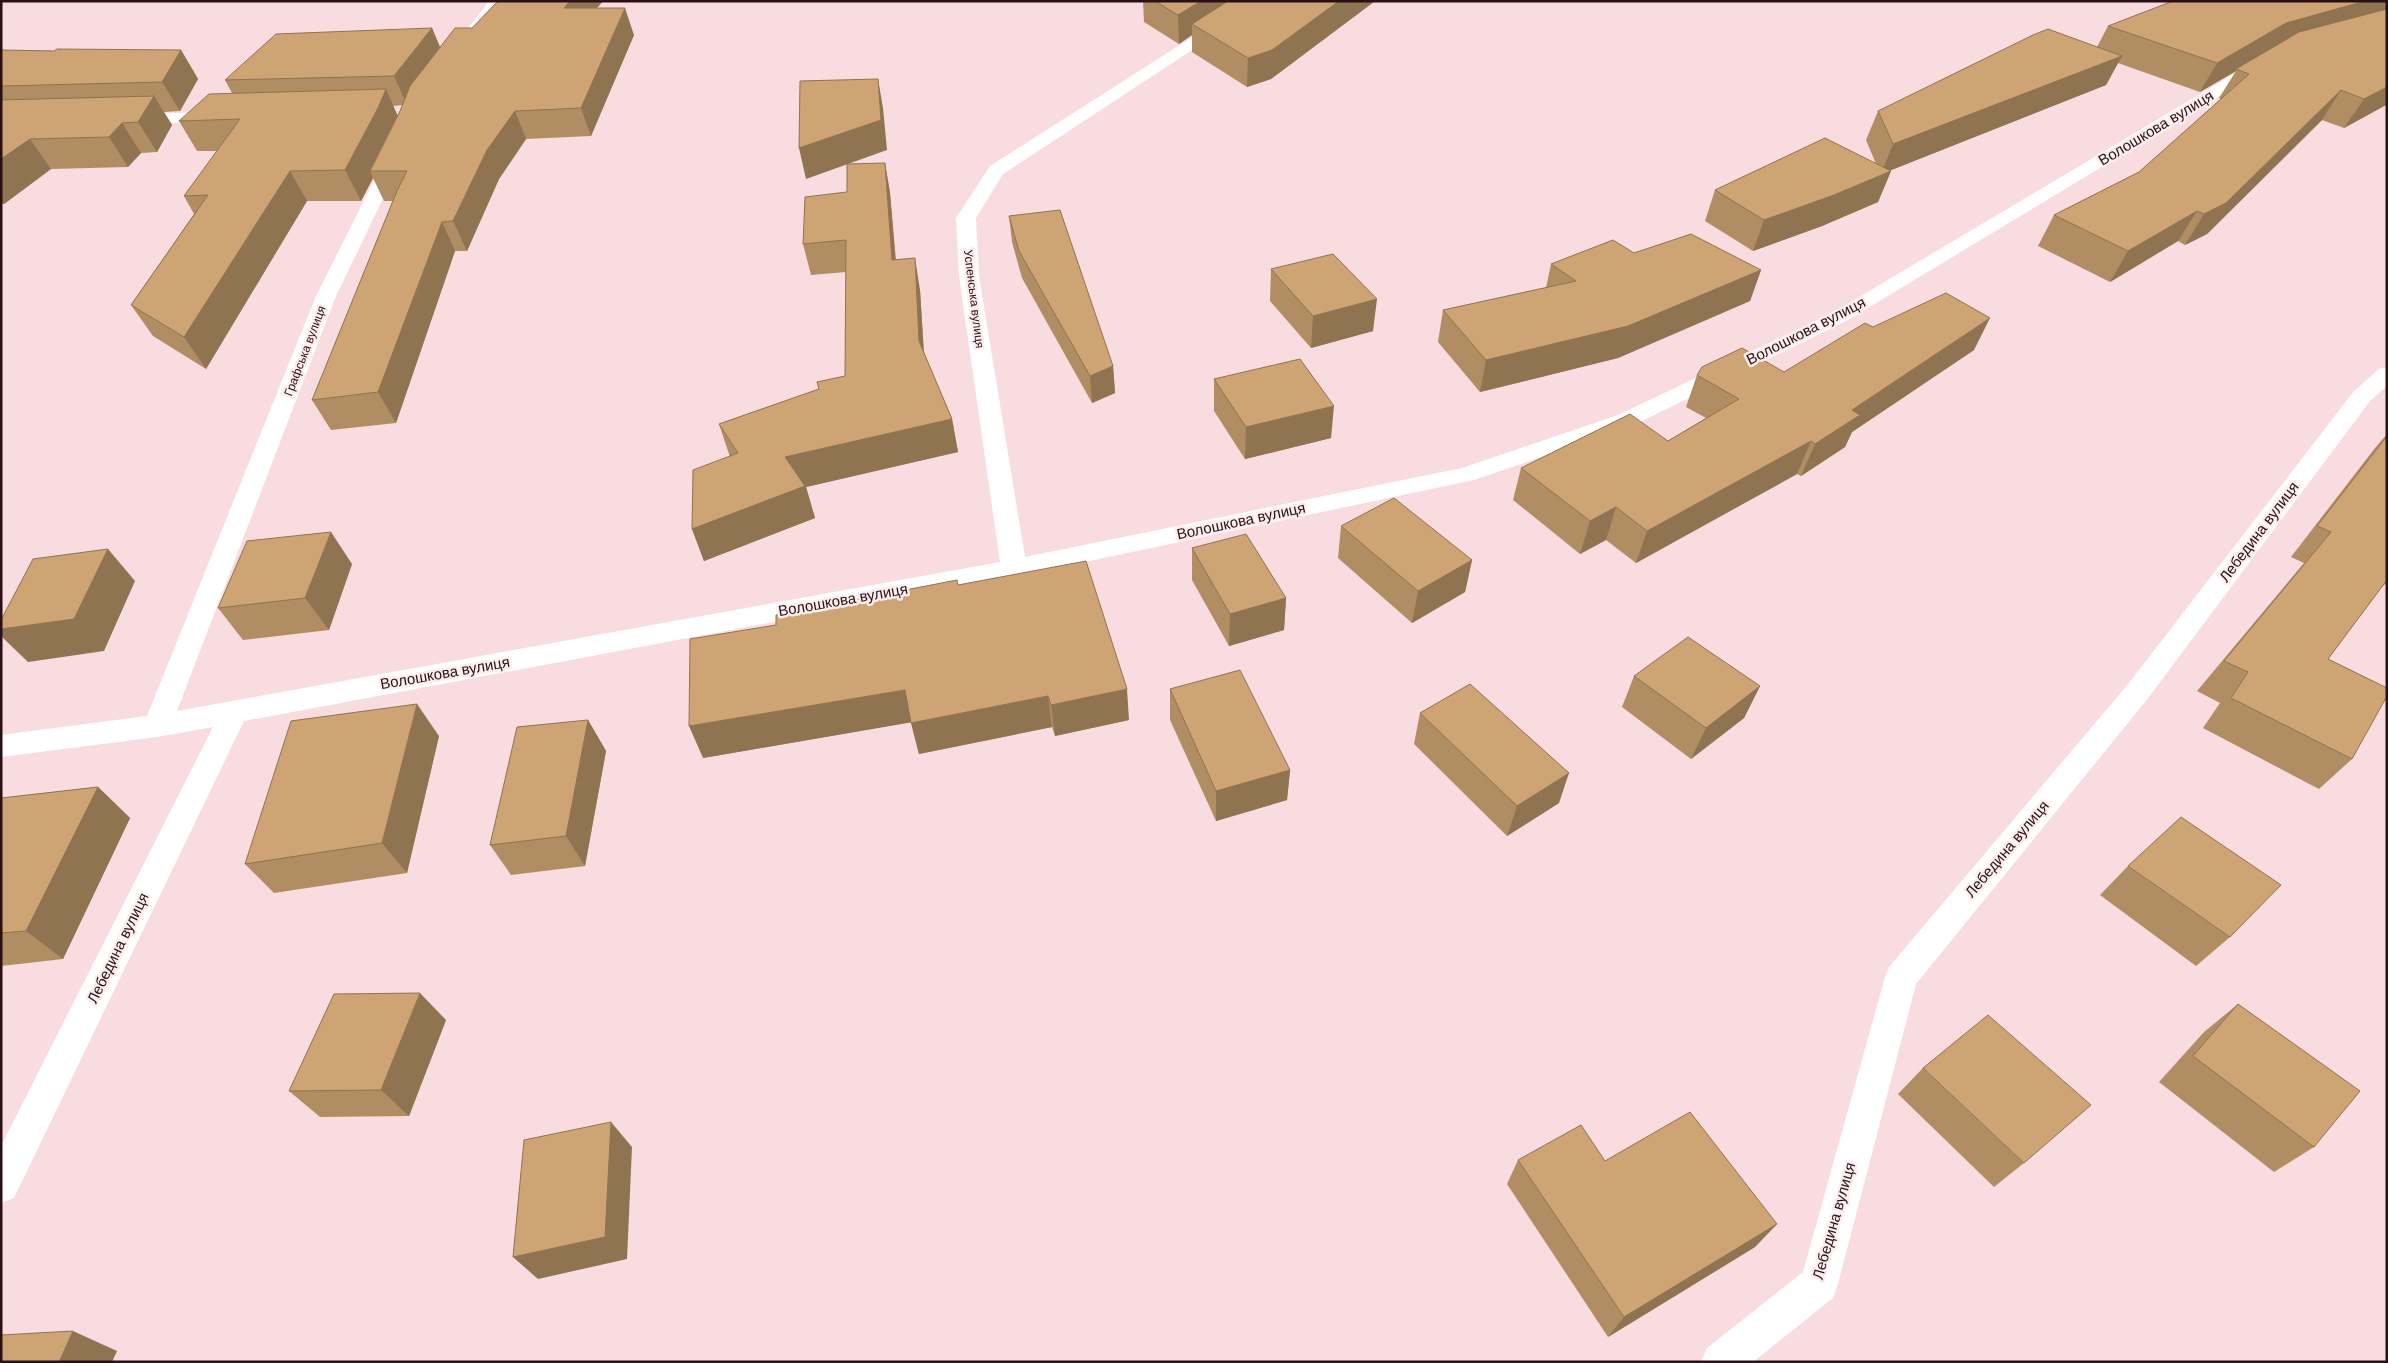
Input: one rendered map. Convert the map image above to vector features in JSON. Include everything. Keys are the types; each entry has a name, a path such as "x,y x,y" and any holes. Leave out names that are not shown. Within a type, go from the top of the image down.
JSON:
{"street":[{"path":"455,56 497,1"},
{"name":"Успенська вулиця","path":"1014,568 969,276 966,218 996,170 1260,1"},
{"name":"Волошкова вулиця","path":"1,746 158,726 1014,568 1466,474 1626,420 1841,316 2275,56"},
{"path":"109,120 237,116"},
{"name":"Графська вулиця","path":"158,726 326,296 403,139"},
{"name":"Лебедина вулиця","path":"1721,1362 1819,1284 1902,977 2139,690 2362,396 2387,374"},
{"name":"Лебедина вулиця","path":"1,1185 234,712"}],"building":[{"path":"498,1 570,1 564,8 625,8 581,108 515,111 487,150 453,221 442,222 378,392 312,400 397,191 407,171 370,171 400,111 410,86 455,28 472,28"},
{"path":"1155,1 1201,1 1178,15"},
{"path":"1228,1 1339,1 1272,50 1248,58 1192,24"},
{"path":"2173,1 2365,1 2286,23 2217,63 2108,26"},
{"path":"2387,9 2387,87 2364,99 2341,90 2226,203 2204,214 2197,211 2128,251 2054,215 2139,172 2249,74 2236,69 2299,32"},
{"path":"432,28 394,76 225,80 276,34"},
{"path":"2048,29 2122,56 1893,144 1878,111"},
{"path":"57,49 181,50 162,82 1,86 1,50 54,51"},
{"path":"878,79 881,120 799,148 800,81"},
{"path":"386,89 345,170 290,171 184,337 131,305 208,195 184,196 240,119 179,121 209,94"},
{"path":"154,96 138,122 122,123 109,137 30,139 1,159 1,100"},
{"path":"1825,138 1891,171 1834,195 1764,220 1715,190"},
{"path":"885,163 892,260 915,258 919,341 952,419 785,457 805,486 692,529 693,470 738,453 719,424 819,389 817,382 845,376 846,240 803,244 805,197 847,192 847,164"},
{"path":"1060,210 1113,366 1090,376 1019,251 1009,216"},
{"path":"1691,234 1761,270 1628,326 1486,360 1443,310 1576,281 1551,264 1613,240 1634,253"},
{"path":"1333,254 1377,299 1313,316 1271,269"},
{"path":"1946,293 1990,318 1852,410 1860,415 1815,444 1811,441 1647,531 1616,507 1590,521 1521,468 1630,414 1668,441 1739,399 1697,375 1702,367 1742,348 1784,372 1865,323 1873,327"},
{"path":"1300,359 1334,406 1246,427 1214,379"},
{"path":"2387,436 2387,580 2328,659 2387,688 2387,696 2352,759 2231,698 2248,672 2224,661 2331,532 2317,526"},
{"path":"1394,498 1472,560 1418,591 1341,526"},
{"path":"331,532 305,598 218,608 247,541"},
{"path":"1246,534 1286,598 1230,614 1192,548"},
{"path":"108,549 74,619 1,629 1,620 33,559"},
{"path":"1086,561 1127,689 1051,705 1048,696 911,723 905,690 689,726 690,639 776,625 776,615 957,580 958,585"},
{"path":"1688,637 1760,686 1706,728 1634,676"},
{"path":"1240,670 1290,770 1216,791 1170,689"},
{"path":"1470,684 1569,773 1517,806 1420,713"},
{"path":"417,704 382,843 245,864 291,721"},
{"path":"588,720 566,836 490,845 517,727"},
{"path":"98,787 26,931 1,933 1,798"},
{"path":"2181,817 2281,885 2230,937 2128,866"},
{"path":"420,993 381,1090 289,1091 334,994"},
{"path":"2238,1004 2360,1091 2314,1147 2193,1056"},
{"path":"1988,1015 2091,1105 2024,1163 1923,1068"},
{"path":"1690,1112 1777,1224 1624,1317 1518,1160 1581,1125 1605,1161"},
{"path":"611,1122 605,1237 513,1257 524,1140"},
{"path":"73,1331 59,1362 1,1362 1,1335"}]}
